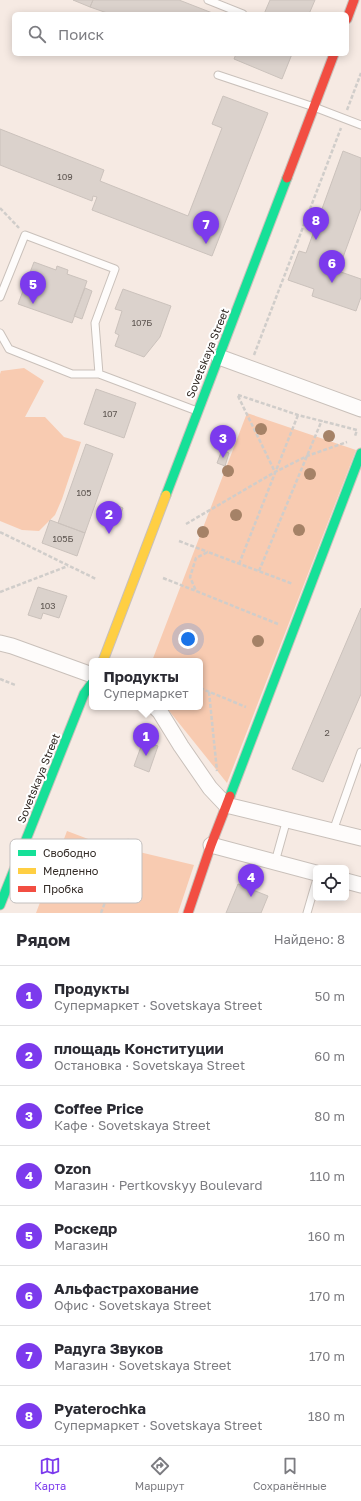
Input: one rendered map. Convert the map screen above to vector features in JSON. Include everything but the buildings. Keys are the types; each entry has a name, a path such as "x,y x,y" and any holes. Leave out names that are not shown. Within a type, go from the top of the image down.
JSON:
{"main road":[{"path":"349,14 354,0"},
{"name":"Sovetskaya Street","path":"104,658 333,56"},
{"path":"188,913 211,845 361,453"},
{"name":"Sovetskaya Street","path":"26,839 84,694 89,687"},
{"name":"Sovetskaya Street","path":"0,905 10,880"}],"street":[{"path":"219,358 361,410"},
{"path":"0,643 89,674"},
{"path":"158,710 210,788 220,822"},
{"path":"210,788 229,798 287,819 361,838"},
{"path":"211,845 313,872"},
{"path":"349,882 361,885"}],"lane":[{"path":"208,0 237,12"},
{"path":"218,76 314,107 361,125"},
{"path":"0,297 25,235 115,269 95,323 99,374"},
{"path":"0,333 9,349 72,374 99,374 197,411"},
{"path":"333,831 361,752"},
{"path":"274,862 287,819"},
{"path":"308,913 313,894"}],"path":[{"path":"249,368 361,73"},
{"path":"0,208 25,235"},
{"path":"186,524 275,472 307,456 353,439 357,430 298,415 238,395 275,472"},
{"path":"239,564 298,415"},
{"path":"259,571 322,420"},
{"path":"0,532 96,579"},
{"path":"179,541 308,590"},
{"path":"196,591 190,577 196,558 208,552"},
{"path":"0,592 69,565"},
{"path":"164,578 293,630"},
{"path":"0,679 15,685"},
{"path":"203,689 261,713"},
{"path":"209,692 217,774"},
{"path":"101,913 105,903"}],"shaded area":[{"path":"24,368 44,381 25,417 45,417 64,437 81,442 62,499 55,515 39,531 22,530 0,521 0,374 1,371"},
{"path":"247,413 356,450 227,783 168,710 203,710 203,658 153,658"},
{"path":"67,831 88,839 64,839"},
{"path":"142,853 194,865 178,913 36,913 40,903 142,903"}],"traffic: fast":[{"path":"166,495 287,178"},
{"path":"230,796 361,453"},
{"path":"26,839 84,694 89,687"},
{"path":"0,905 10,880"}],"traffic: slow":[{"path":"104,658 166,495"}],"traffic: jam":[{"path":"349,14 354,0"},
{"path":"287,178 333,56"},
{"path":"188,913 211,845 230,796"}],"place":[{"name":"Pyaterochka","path":"316,240"},
{"name":"Радуга Звуков","path":"206,244"},
{"name":"Альфастрахование","path":"332,283"},
{"name":"Роскедр","path":"33,304"},
{"name":"Coffee Price","path":"223,458"},
{"name":"площадь Конституции","path":"109,534"},
{"name":"Продукты","path":"146,756"},
{"name":"Ozon","path":"251,897"}]}
